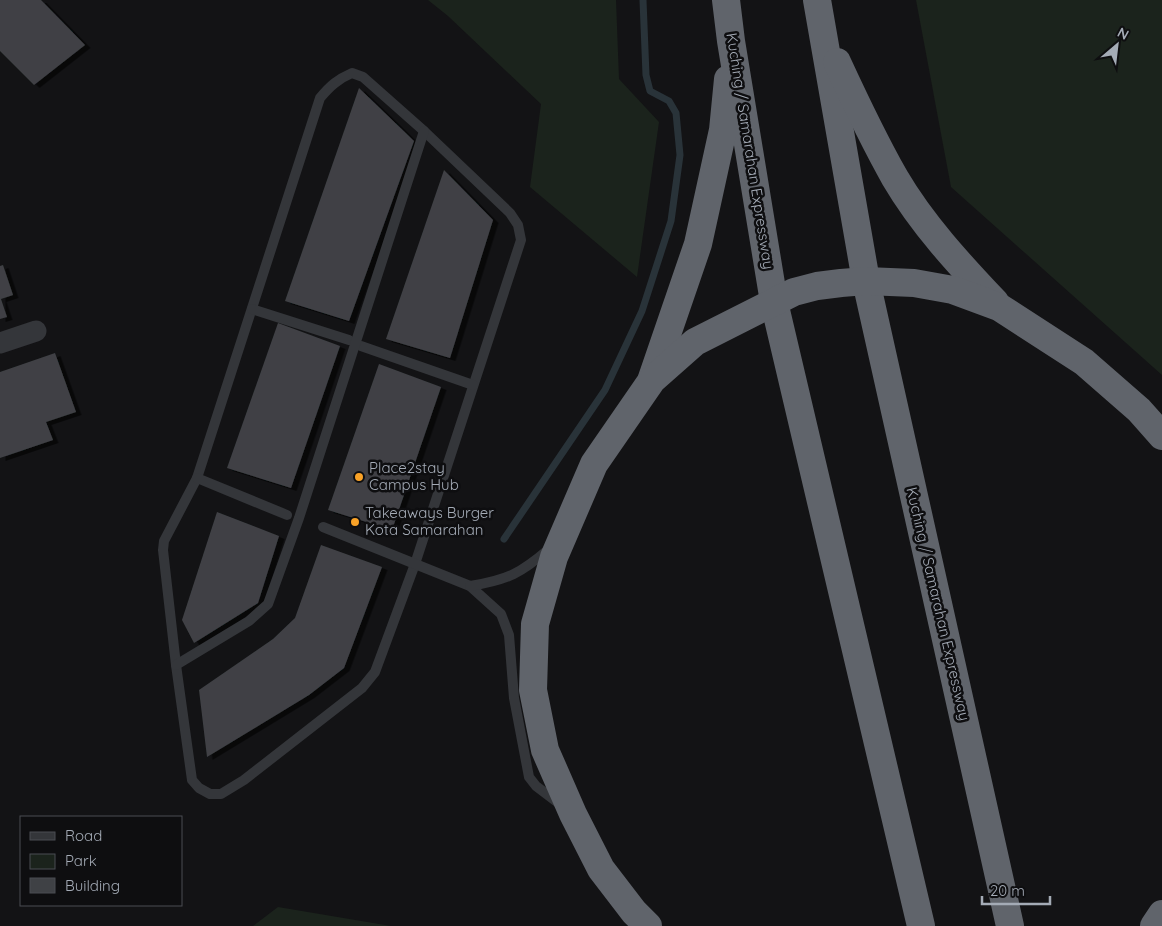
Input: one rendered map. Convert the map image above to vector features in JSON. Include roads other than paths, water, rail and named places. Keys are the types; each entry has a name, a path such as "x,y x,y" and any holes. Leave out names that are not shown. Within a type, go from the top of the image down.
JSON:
{"highway":[{"name":"Kuching / Samarahan Expressway","path":"726,0 774,302 921,926"},
{"name":"Kuching / Samarahan Expressway","path":"817,0 866,281 1010,926"},
{"path":"822,29 862,115 896,179 930,229 960,265 999,306 1084,362 1139,410 1162,436"},
{"path":"652,380 698,244 722,130 731,41"},
{"path":"648,926 634,912 601,869 573,814 545,750 534,690 535,624 554,557 594,464 652,380 695,342 794,292 817,286 866,281 914,283 954,290 999,306"},
{"path":"1154,926 1162,914"}],"street":[{"path":"0,343 36,331"}],"lane":[{"path":"352,73 363,77 424,131 510,212 518,225 521,240 518,254 415,564 375,672 362,688 244,780 221,794 210,794 199,788 192,780 163,550 164,541 197,478 252,309 320,98 339,79 352,73"},
{"path":"176,665 249,621 268,604 299,518 424,131"},
{"path":"252,309 349,340"},
{"path":"361,346 473,386"},
{"path":"197,478 287,515"},
{"path":"323,527 470,586 501,614 509,634 514,698 529,777 536,786 573,814"},
{"path":"470,586 516,574 530,566 562,539"}],"waterway":[{"path":"504,539 605,390 642,311 671,221 680,155 676,113 669,101 650,91 646,75 643,0"}],"place":[{"name":"Place2stay Campus Hub","path":"359,477"},
{"name":"Takeaways Burger Kota Samarahan","path":"355,522"}]}
